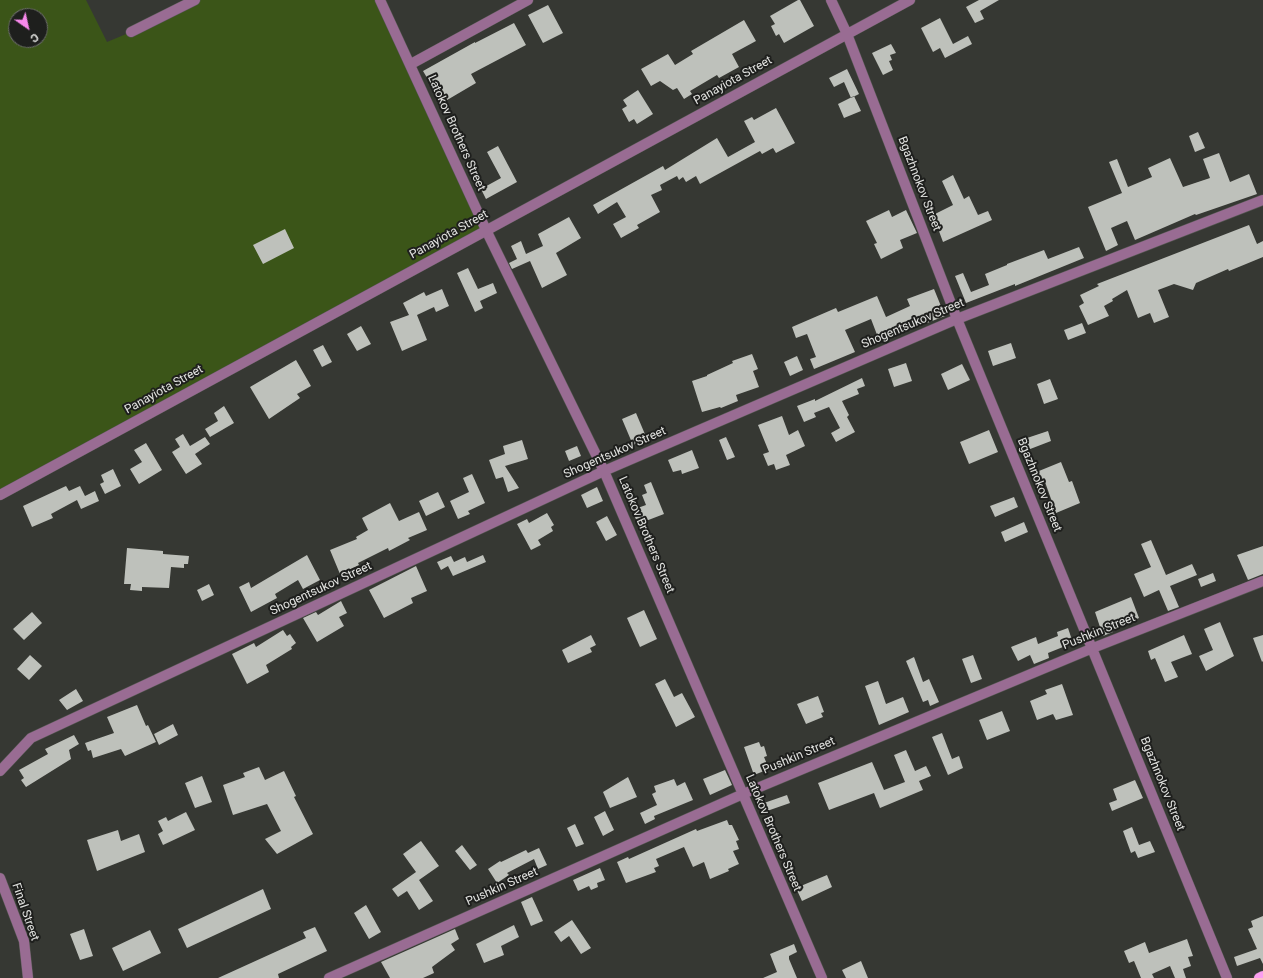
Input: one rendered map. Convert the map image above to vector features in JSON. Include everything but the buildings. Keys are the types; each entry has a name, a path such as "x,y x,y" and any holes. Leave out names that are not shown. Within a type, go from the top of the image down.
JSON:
{"main road":[{"path":"1258,978 1263,976"}],"street":[{"path":"132,32 195,0"},
{"name":"Latokov Brothers Street","path":"380,0 411,64 486,230 604,471 822,978"},
{"path":"411,64 528,0"},
{"name":"Bgazhnokov Street","path":"831,0 847,34 957,319 1227,978"},
{"name":"Panayiota Street","path":"0,495 910,0"},
{"name":"Shogentsukov Street","path":"0,771 31,738 604,471 957,319 1263,200"},
{"name":"Pushkin Street","path":"329,978 743,794 1093,648 1263,581"},
{"name":"Final Street","path":"0,878 24,941 28,978"}],"green space":[{"path":"0,0 86,0 107,42 131,32 195,0 380,0 486,230 0,495"}]}
